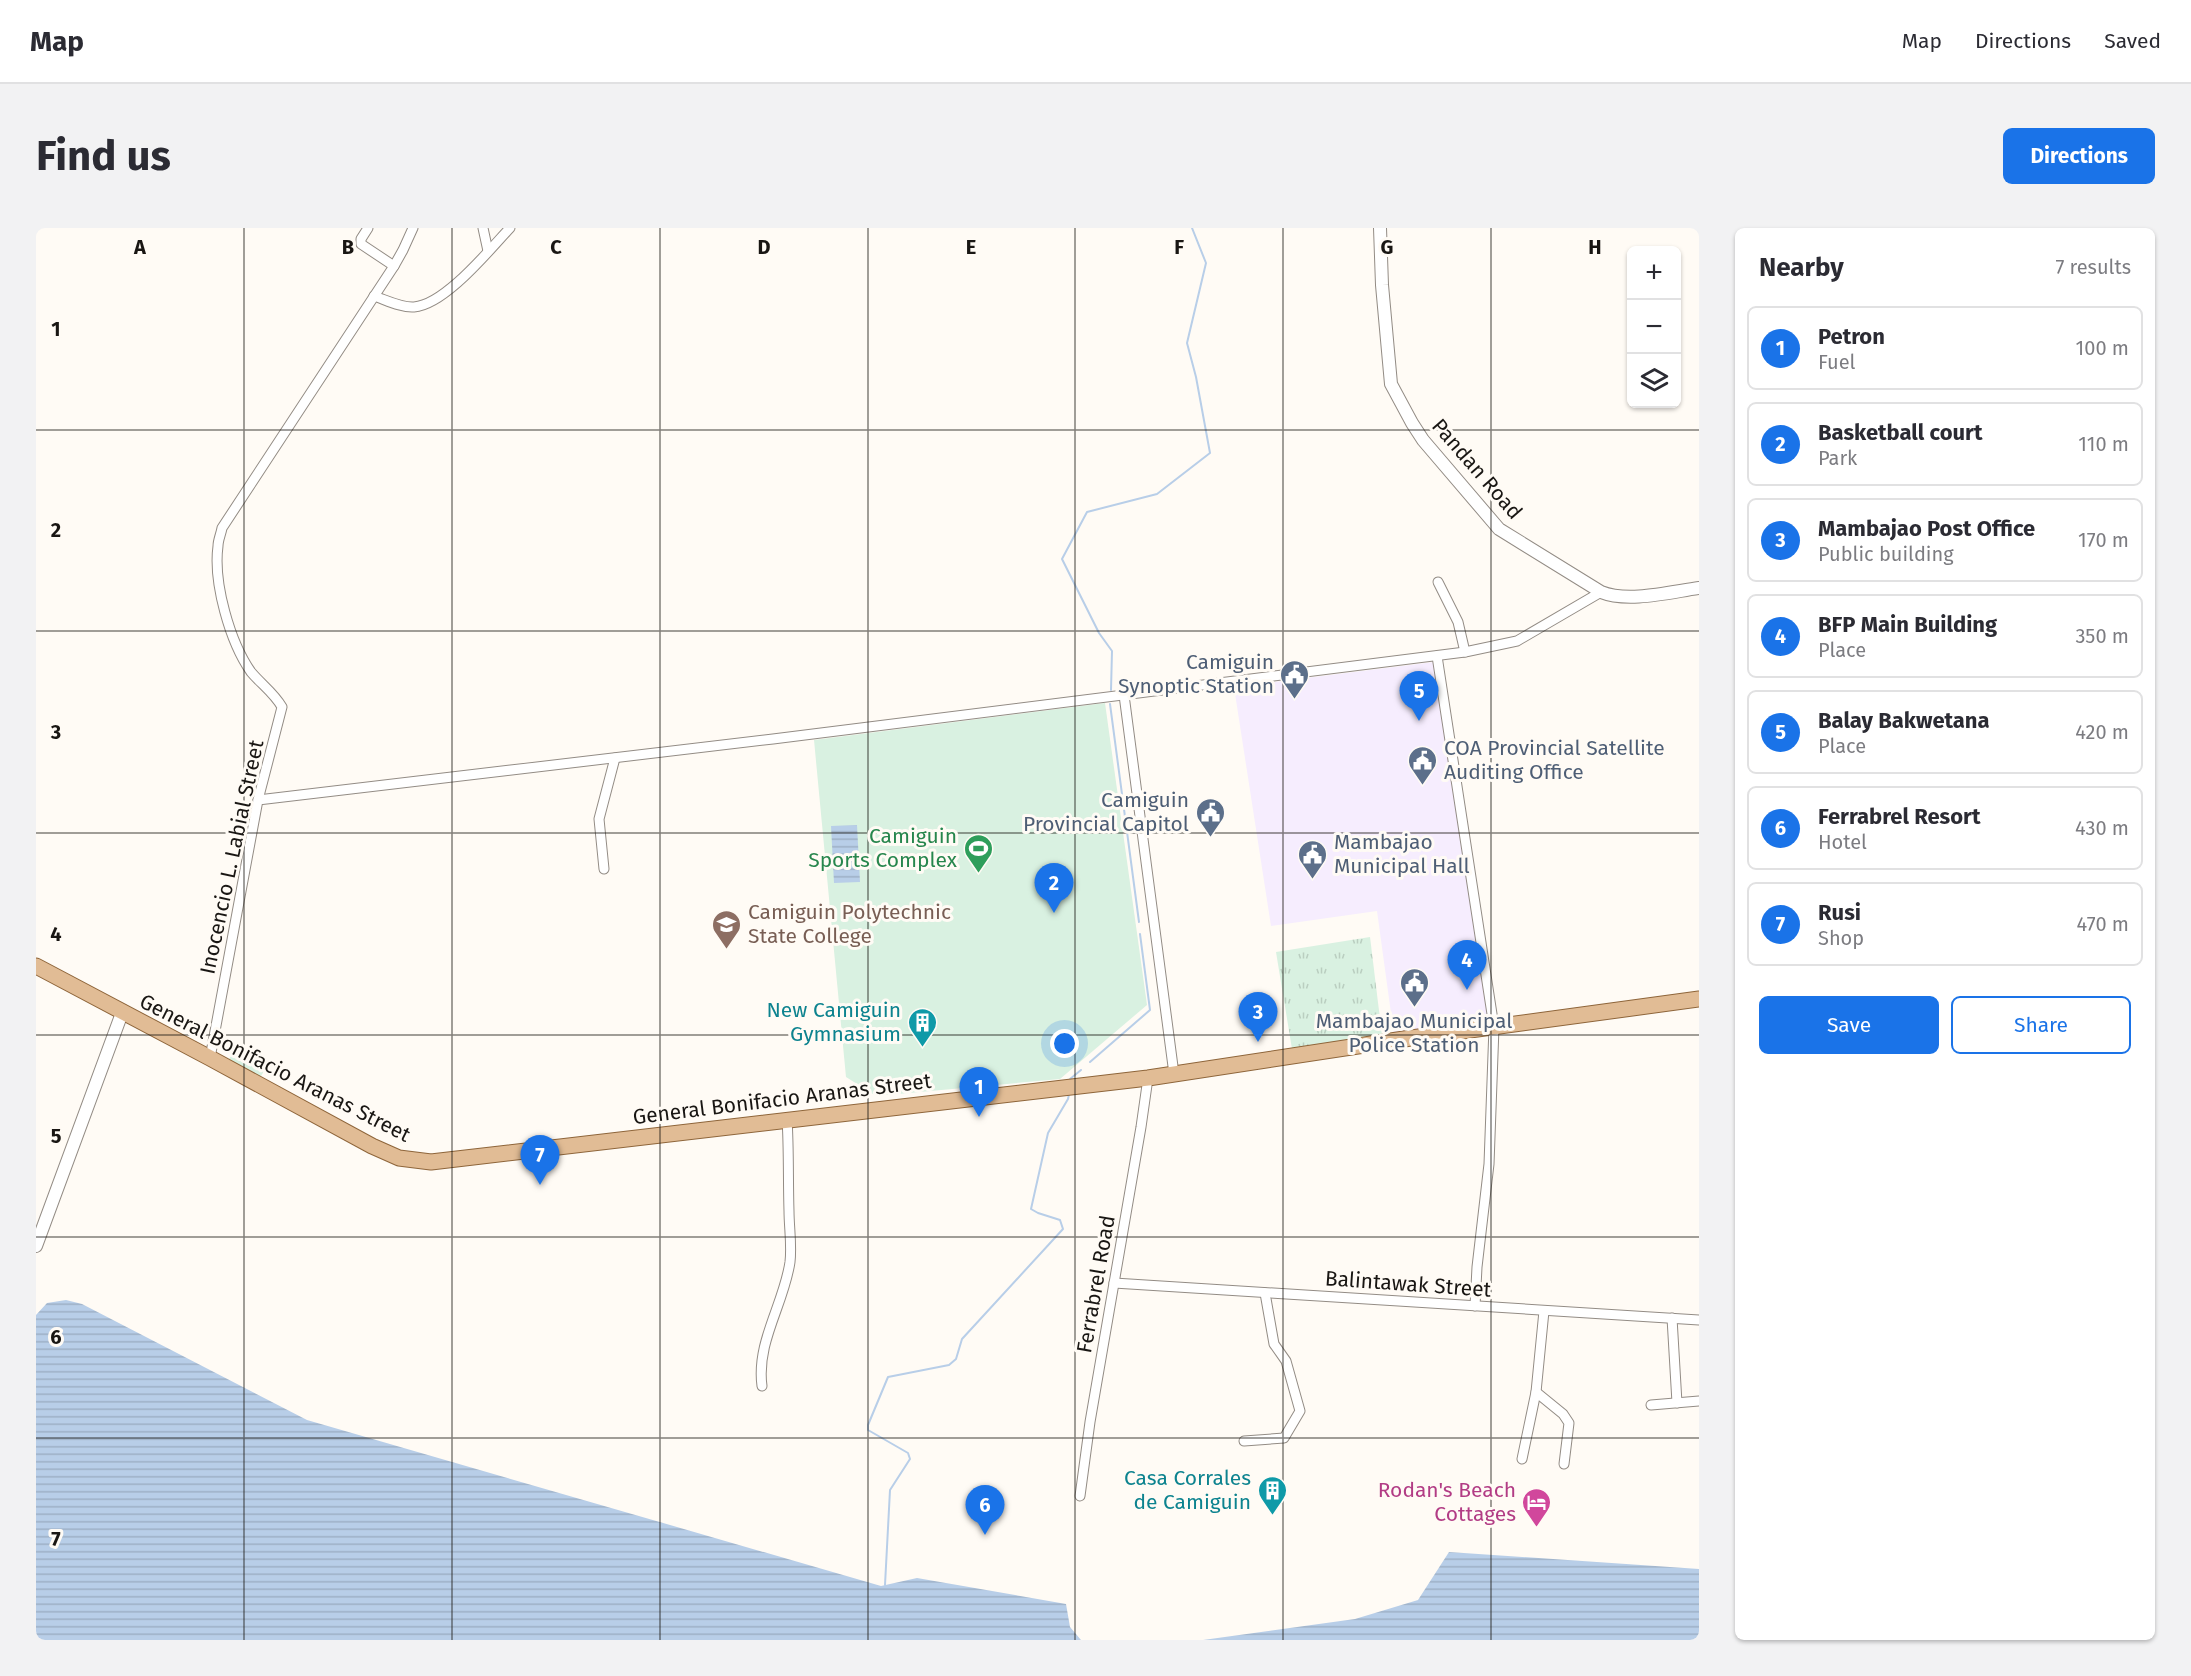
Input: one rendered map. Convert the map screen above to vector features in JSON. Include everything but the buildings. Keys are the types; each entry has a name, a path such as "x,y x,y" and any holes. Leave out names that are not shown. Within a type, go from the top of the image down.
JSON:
{"main road":[{"name":"General Bonifacio Aranas Street","path":"36,966 372,1146 399,1158 447,1162 787,1119 1148,1078 1699,999"}],"street":[{"path":"368,228 361,239 361,244 394,266"},
{"path":"412,228 394,266 374,296 412,307 426,304 467,275 510,228"},
{"path":"483,228 488,251"},
{"name":"Pandan Road","path":"1380,228 1390,384 1412,423 1443,464 1499,530 1607,595 1629,597 1699,588"},
{"name":"Inocencio L. Labial Street","path":"210,1058 258,800 282,707 278,699 252,673 234,639 218,584 218,547 222,528 374,296"},
{"path":"1438,582 1458,622 1465,652"},
{"path":"258,800 1465,652 1516,641 1600,592"},
{"path":"1437,656 1494,1027 1489,1164 1477,1267 1475,1306"},
{"path":"1124,694 1174,1074"},
{"path":"604,869 598,819 615,758"},
{"path":"36,1246 119,1012"},
{"name":"Ferrabrel Road","path":"1080,1496 1148,1078"},
{"path":"762,1386 760,1371 766,1343 771,1321 783,1295 790,1260 787,1119"},
{"name":"Balintawak Street","path":"1114,1283 1699,1320"},
{"path":"1244,1441 1284,1438 1300,1411 1286,1361 1274,1344 1265,1293"},
{"path":"1522,1459 1536,1392 1544,1311"},
{"path":"1672,1318 1677,1403"},
{"path":"1536,1392 1563,1414 1569,1423 1564,1464"},
{"path":"1652,1405 1699,1401"}],"shaded area":[{"path":"1434,662 1489,1022 1394,1035 1377,911 1271,926 1234,687"}],"green space":[{"name":"Camiguin Sports Complex","path":"1105,703 1147,1005 1060,1079 876,1096 846,1077 814,740"},
{"path":"1370,937 1382,1035 1292,1049 1276,952"},
{"path":"239,1044 269,1062 260,1078 229,1059"}],"water":[{"path":"857,825 860,882 834,883 831,826"},
{"path":"66,1300 82,1304 307,1420 881,1586 917,1578 1066,1604 1070,1627 1081,1640 36,1640 36,1315 47,1303"},
{"path":"1449,1552 1699,1569 1699,1640 1203,1640 1355,1619 1418,1600"}],"waterway":[{"path":"1111,690 1112,651 1099,633 1062,559 1087,512 1157,494 1210,453 1196,377 1187,343 1206,263 1192,228"},
{"path":"1110,704 1139,922"},
{"path":"1090,1062 1150,1010 1140,934"},
{"path":"1070,1083 1070,1079 1081,1070"},
{"path":"885,1585 890,1490 910,1459 908,1453 868,1430 868,1425 888,1377 949,1365 956,1359 962,1339 1063,1229 1060,1220 1031,1209 1048,1133 1069,1094"}],"place":[{"name":"Camiguin Synoptic Station","path":"1295,700"},
{"name":"Balay Bakwetana","path":"1419,721"},
{"name":"COA Provincial Satellite Auditing Office","path":"1423,786"},
{"name":"Camiguin Provincial Capitol","path":"1210,838"},
{"name":"Camiguin Sports Complex","path":"978,874"},
{"name":"Mambajao Municipal Hall","path":"1313,880"},
{"name":"Basketball court","path":"1054,913"},
{"name":"Camiguin Polytechnic State College","path":"727,950"},
{"name":"BFP Main Building","path":"1467,990"},
{"name":"Mambajao Municipal Police Station","path":"1414,1008"},
{"name":"Mambajao Post Office","path":"1258,1042"},
{"name":"New Camiguin Gymnasium","path":"922,1048"},
{"name":"Petron","path":"979,1117"},
{"name":"Rusi","path":"540,1185"},
{"name":"Casa Corrales de Camiguin","path":"1272,1516"},
{"name":"Rodan's Beach Cottages","path":"1537,1528"},
{"name":"Ferrabrel Resort","path":"985,1535"}]}
